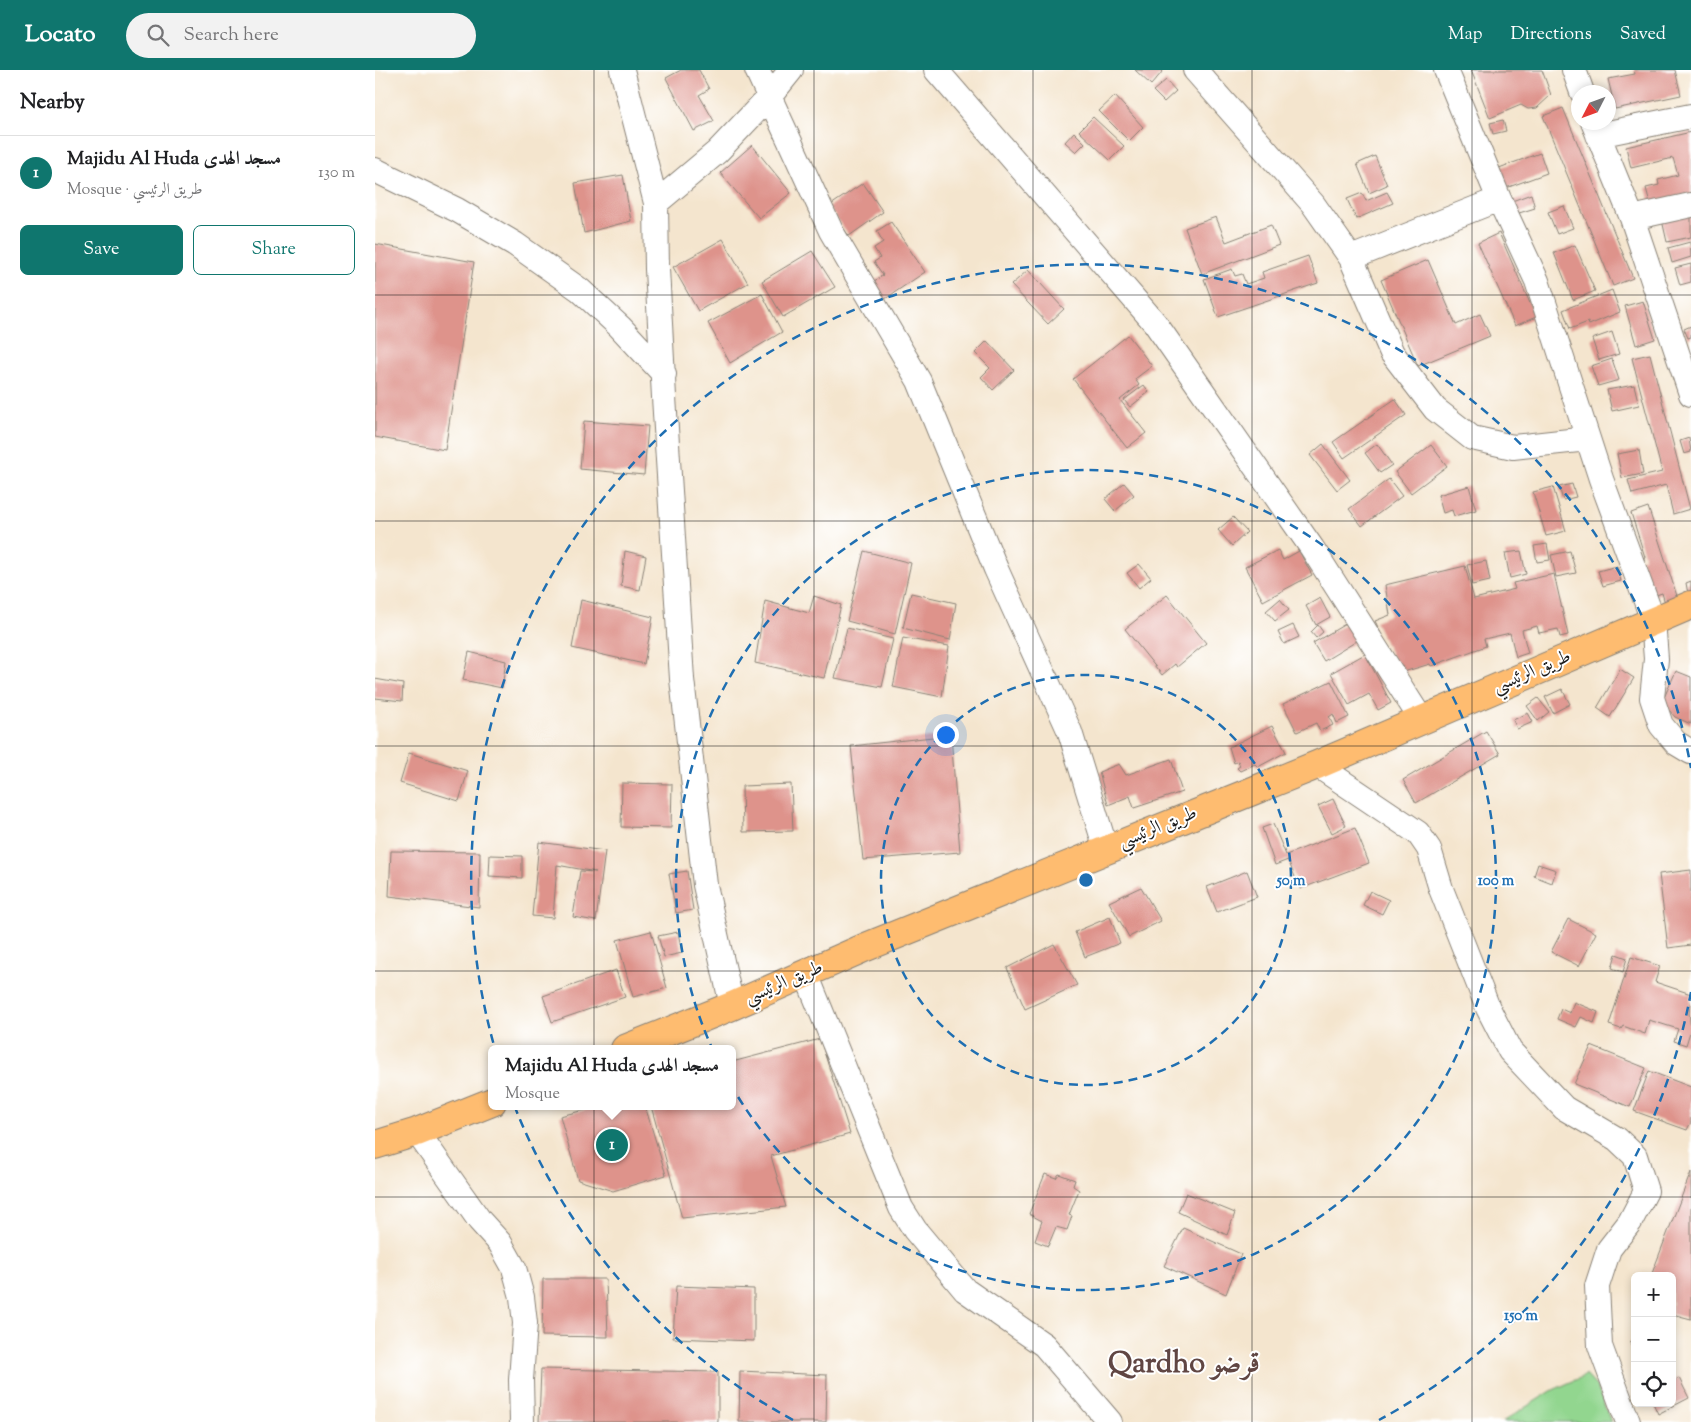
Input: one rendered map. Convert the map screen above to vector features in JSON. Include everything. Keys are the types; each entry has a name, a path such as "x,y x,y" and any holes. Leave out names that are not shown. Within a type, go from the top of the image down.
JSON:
{"main road":[{"name":"طريق الرئيسي","path":"635,1045 731,1006 866,947 1317,764 1653,620 1691,606"},
{"path":"375,1145 417,1132 488,1104"}],"street":[{"path":"622,70 656,203 657,269 664,374 663,397 682,679 705,885 731,1006"},
{"path":"757,70 831,231 919,382 996,570 1070,732 1106,849"},
{"path":"656,203 717,152 770,96 791,70"},
{"path":"936,70 1155,323 1312,548 1421,719"},
{"path":"1195,70 1313,204 1351,258 1393,353 1435,408 1472,438 1513,447 1588,439"},
{"path":"1446,70 1499,199 1537,281 1588,439 1653,620 1656,659 1653,698 1661,725 1676,743 1691,752"},
{"path":"1573,70 1579,85"},
{"path":"1616,126 1691,116"},
{"path":"1595,130 1632,218 1691,394"},
{"path":"375,170 457,210 515,244 572,284 620,327 664,374"},
{"path":"1351,258 1499,199"},
{"path":"1632,218 1691,205"},
{"path":"1317,764 1418,833 1429,849 1441,889 1488,1008 1511,1051 1564,1108 1617,1139 1635,1156 1646,1191 1631,1222 1609,1249 1597,1286 1601,1346 1628,1422"},
{"path":"806,974 901,1208 915,1230 965,1290 1044,1345 1110,1422"},
{"path":"417,1132 480,1221 500,1243 514,1268 522,1297 525,1323 521,1380 523,1422"}],"green space":[{"path":"1586,1375 1597,1387 1611,1422 1502,1422 1553,1390"}],"building":[{"path":"681,70 699,70 709,89 699,95 714,121 694,131 666,78"},
{"path":"1135,70 1162,70 1163,71 1151,85"},
{"path":"1471,70 1542,70 1551,95 1537,108 1528,109 1521,105 1490,118"},
{"path":"1634,70 1675,70 1681,95 1616,109 1616,85 1609,85 1608,79 1635,74"},
{"path":"1166,80 1176,91 1164,102 1153,91"},
{"path":"1115,96 1143,127 1129,141 1099,111"},
{"path":"1563,108 1633,278 1613,286 1543,116"},
{"path":"1093,117 1124,146 1110,160 1079,131"},
{"path":"1503,120 1506,131 1493,134 1490,123"},
{"path":"1074,132 1085,143 1076,152 1065,142"},
{"path":"1691,132 1691,194 1650,203 1646,188 1659,185 1658,180 1678,175 1673,158 1631,168 1626,147"},
{"path":"752,145 791,193 759,218 720,173"},
{"path":"1540,153 1547,173 1506,188 1499,168"},
{"path":"1375,156 1387,185 1369,193 1357,164"},
{"path":"623,175 631,221 584,233 575,183"},
{"path":"863,183 883,212 849,236 828,207"},
{"path":"1387,192 1393,203 1356,219 1347,199 1362,193 1366,201"},
{"path":"1531,194 1535,208 1516,214 1512,201"},
{"path":"1564,206 1573,228 1557,234 1548,212"},
{"path":"1691,214 1691,237 1667,242 1662,220"},
{"path":"1216,217 1226,242 1271,225 1279,245 1202,274 1185,228"},
{"path":"891,222 925,272 882,301 870,284 883,275 874,262 880,258 874,248 883,242 877,231"},
{"path":"1499,233 1536,317 1515,326 1478,243"},
{"path":"723,239 748,283 698,311 673,267"},
{"path":"1690,242 1691,257 1672,263 1668,248"},
{"path":"375,244 474,262 445,450 375,437"},
{"path":"1575,245 1595,291 1573,300 1554,253"},
{"path":"812,251 835,287 783,317 762,281"},
{"path":"1308,256 1318,283 1218,317 1204,279 1232,269 1235,276 1242,274 1246,284 1264,278 1262,272"},
{"path":"1428,260 1456,325 1480,314 1490,336 1418,366 1381,280"},
{"path":"1691,264 1691,282 1680,285 1675,268"},
{"path":"1028,270 1064,309 1048,324 1011,285"},
{"path":"1612,290 1620,312 1589,325 1588,322 1570,329 1563,310"},
{"path":"762,294 782,332 730,363 708,323"},
{"path":"1643,301 1655,339 1636,345 1625,306"},
{"path":"1691,326 1691,337 1688,338 1684,329"},
{"path":"1612,332 1619,354 1599,360 1592,339"},
{"path":"1128,335 1152,366 1135,379 1139,385 1120,400 1146,433 1127,448 1073,379"},
{"path":"987,341 1014,370 993,390 981,377 990,368 975,353"},
{"path":"1650,354 1690,509 1673,514 1666,485 1632,494 1628,480 1662,472 1632,358"},
{"path":"1612,359 1619,380 1598,386 1591,366"},
{"path":"1144,385 1149,392 1130,407 1124,400"},
{"path":"1634,385 1639,405 1612,411 1607,390"},
{"path":"1395,399 1406,415 1344,458 1333,442"},
{"path":"584,421 648,426 644,475 580,469"},
{"path":"1689,438 1691,452 1684,454 1680,441"},
{"path":"1323,444 1350,480 1337,490 1310,455"},
{"path":"1377,444 1392,465 1380,473 1365,453"},
{"path":"1431,445 1447,466 1411,493 1395,472"},
{"path":"1639,450 1643,474 1622,478 1617,454"},
{"path":"1389,479 1402,496 1362,526 1349,509"},
{"path":"1124,483 1134,495 1115,511 1105,499"},
{"path":"1572,484 1576,497 1563,500 1559,487"},
{"path":"1469,486 1476,510 1454,516 1452,510 1443,513 1438,495"},
{"path":"1553,487 1566,531 1546,536 1533,492"},
{"path":"1648,507 1678,599 1665,603 1662,593 1653,596 1641,559 1645,557 1631,513"},
{"path":"1233,517 1247,532 1232,546 1218,530"},
{"path":"1547,544 1550,560 1537,562 1534,546"},
{"path":"1278,550 1283,560 1299,551 1312,575 1263,601 1245,567"},
{"path":"625,551 646,556 640,590 621,586"},
{"path":"864,551 911,563 895,634 847,621"},
{"path":"1521,551 1526,574 1510,578 1505,553"},
{"path":"1570,551 1576,573 1556,577 1551,555"},
{"path":"1486,561 1490,581 1472,585 1467,565"},
{"path":"1139,564 1151,578 1139,588 1127,573"},
{"path":"1465,566 1474,599 1515,589 1513,583 1554,574 1568,635 1560,637 1558,629 1539,633 1537,626 1522,630 1528,653 1516,657 1510,633 1484,639 1486,646 1431,666 1430,664 1400,673 1375,621 1390,615 1385,585"},
{"path":"1617,566 1621,581 1603,586 1598,571"},
{"path":"1691,581 1691,593 1688,594 1686,583"},
{"path":"911,593 956,603 950,640 903,628"},
{"path":"1167,595 1206,643 1177,667 1175,664 1162,675 1125,629"},
{"path":"814,596 841,605 824,678 755,663 765,601 809,613"},
{"path":"1320,598 1330,617 1316,625 1306,606"},
{"path":"1280,599 1289,610 1275,621 1266,611"},
{"path":"581,600 653,617 644,664 572,648"},
{"path":"1347,623 1357,641 1324,661 1313,643"},
{"path":"1293,625 1299,637 1284,644 1278,632"},
{"path":"1318,625 1323,632 1316,638 1311,632"},
{"path":"847,628 893,639 882,687 835,678"},
{"path":"903,638 949,646 942,697 893,687"},
{"path":"469,652 506,661 502,688 463,680"},
{"path":"1365,654 1391,703 1378,710 1369,694 1349,705 1331,673"},
{"path":"1620,669 1634,678 1610,717 1597,708"},
{"path":"1676,671 1691,677 1691,724 1675,717 1662,702"},
{"path":"375,679 403,684 402,701 375,698"},
{"path":"1331,681 1349,717 1337,723 1333,714 1329,717 1333,725 1320,731 1316,723 1297,732 1283,704"},
{"path":"1562,689 1570,704 1553,713 1545,697"},
{"path":"1538,698 1549,712 1538,721 1527,706"},
{"path":"1528,713 1533,722 1517,729 1513,720"},
{"path":"1272,726 1286,752 1258,767 1255,764 1240,771 1237,768 1240,766 1238,761 1234,763 1229,747"},
{"path":"1486,731 1500,754 1416,803 1403,780"},
{"path":"951,735 960,852 863,860 851,746"},
{"path":"409,753 468,771 459,801 400,783"},
{"path":"1171,759 1182,792 1134,808 1130,796 1108,805 1099,772 1119,764 1126,775"},
{"path":"622,783 672,784 671,828 621,827"},
{"path":"791,784 793,831 743,832 742,786"},
{"path":"1333,799 1346,826 1332,833 1318,806"},
{"path":"1273,824 1286,855 1355,828 1369,863 1300,889 1288,860 1275,865 1262,828"},
{"path":"539,842 605,851 596,921 573,917 580,871 596,872 557,865 553,918 532,916"},
{"path":"391,851 480,852 479,907 389,896"},
{"path":"490,855 522,856 522,878 489,876"},
{"path":"1538,864 1556,870 1552,883 1534,876"},
{"path":"1691,870 1691,945 1668,948 1659,874"},
{"path":"687,871 693,910 676,913 669,874"},
{"path":"1247,871 1257,897 1217,912 1207,887"},
{"path":"1141,887 1161,921 1129,937 1109,902"},
{"path":"1370,891 1389,900 1382,914 1363,905"},
{"path":"1110,917 1120,943 1085,957 1075,932"},
{"path":"1568,919 1596,933 1579,966 1551,952"},
{"path":"651,931 667,988 633,997 617,940"},
{"path":"678,932 682,953 664,957 658,936"},
{"path":"1054,944 1077,985 1025,1009 1007,968"},
{"path":"1616,954 1627,958 1623,972 1612,968"},
{"path":"1631,957 1660,966 1655,982 1691,994 1689,1013 1691,1029 1686,1045 1674,1041 1678,1029 1649,1020 1645,1034 1623,1026 1621,1029 1609,1025"},
{"path":"616,970 625,997 552,1022 543,996"},
{"path":"1574,1002 1598,1012 1594,1023 1581,1017 1576,1027 1557,1019 1561,1009 1570,1013"},
{"path":"820,1039 850,1134 771,1156 786,1207 682,1218 652,1110 736,1110 736,1061"},
{"path":"1591,1046 1646,1068 1630,1107 1574,1084"},
{"path":"1649,1071 1691,1087 1691,1122 1687,1130 1634,1111"},
{"path":"585,1110 646,1110 666,1175 613,1191 578,1180 560,1116"},
{"path":"1691,1172 1691,1319 1676,1315 1676,1272 1653,1272"},
{"path":"1045,1174 1056,1178 1059,1174 1075,1180 1073,1186 1079,1190 1069,1215 1072,1216 1067,1230 1056,1227 1048,1246 1035,1241 1042,1221 1029,1214"},
{"path":"1186,1193 1235,1213 1227,1235 1178,1212"},
{"path":"1183,1228 1241,1254 1226,1294 1164,1266"},
{"path":"543,1279 606,1279 608,1337 542,1336"},
{"path":"676,1286 754,1289 754,1341 673,1338"},
{"path":"541,1369 718,1372 718,1422 539,1422"},
{"path":"740,1371 827,1375 826,1422 739,1422"},
{"path":"1679,1378 1689,1398 1676,1405 1676,1380"},
{"path":"1655,1407 1672,1407 1658,1414"}],"place":[{"name":"Majidu Al Huda مسجد الهدى","path":"612,1145"}],"district":[{"name":"Qardho قرضو","path":"1184,1365"}]}
